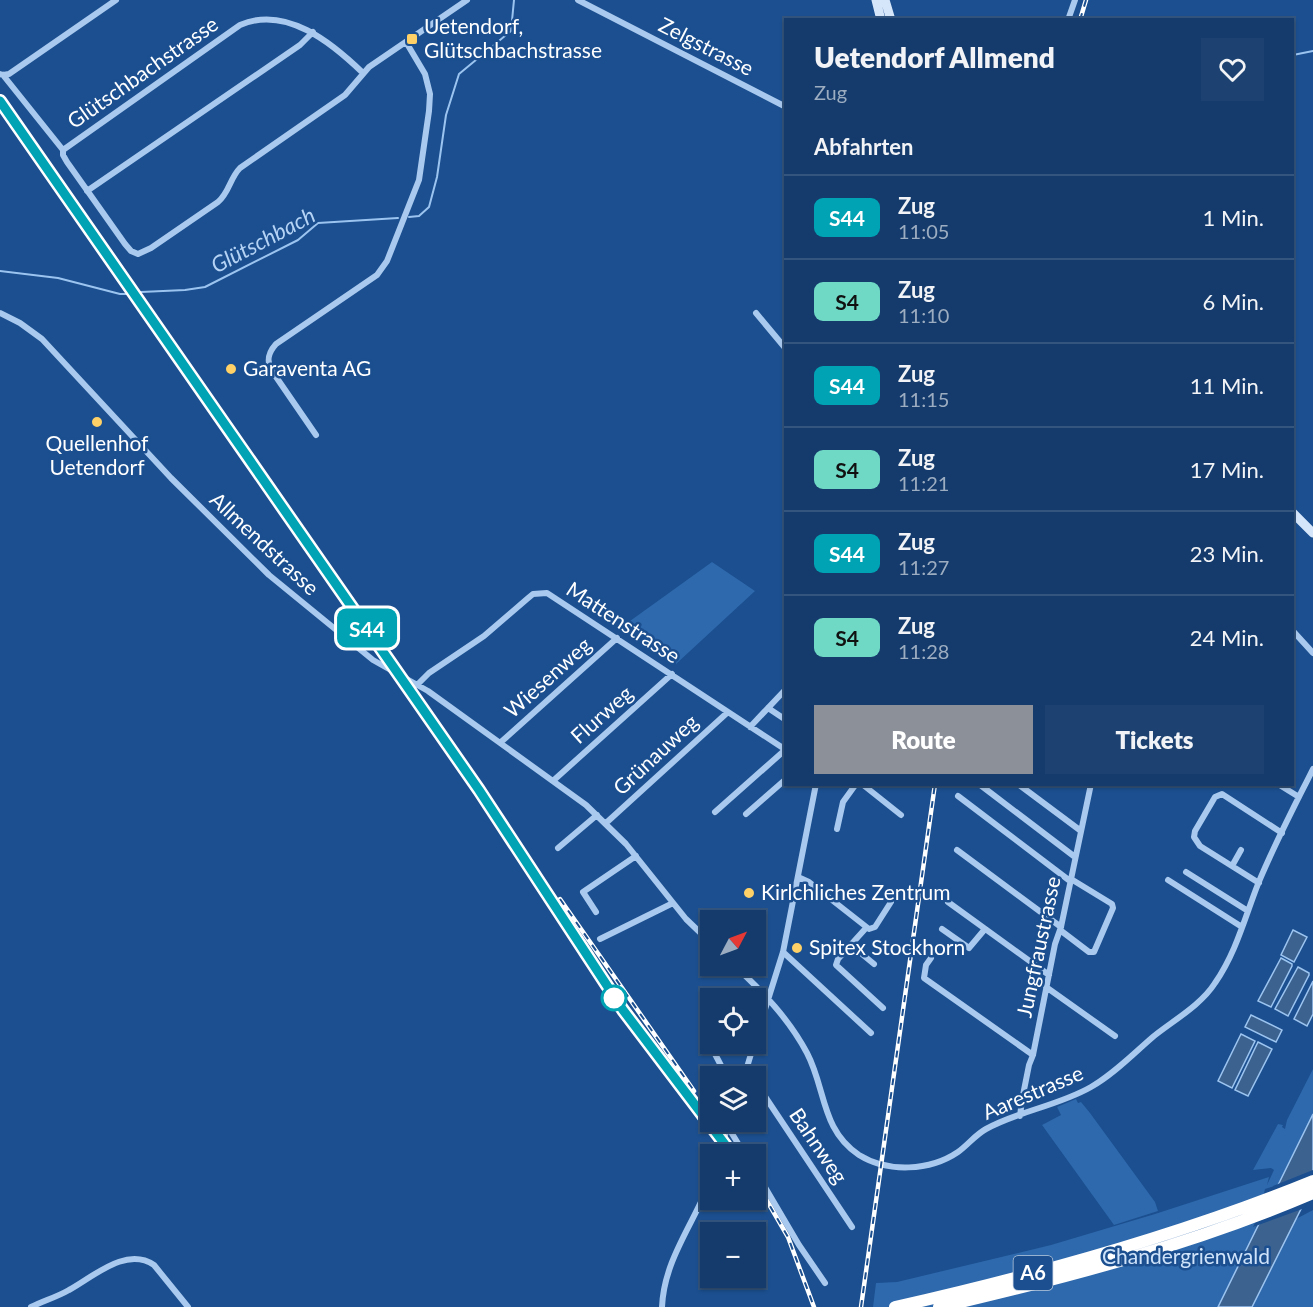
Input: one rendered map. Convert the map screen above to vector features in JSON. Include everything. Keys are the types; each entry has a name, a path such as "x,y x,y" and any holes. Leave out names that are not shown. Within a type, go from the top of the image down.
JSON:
{"highway":[{"name":"A6","path":"895,1307 1107,1253 1247,1207 1313,1181"},
{"name":"A6","path":"939,1307 1098,1266 1239,1222 1313,1193"}],"main road":[{"path":"876,0 880,18"},
{"path":"885,0 890,18"},
{"path":"1294,514 1312,532"}],"street":[{"path":"2,74 9,74 116,0"},
{"name":"Glütschbachstrasse","path":"2,74 63,150 63,155 87,191 131,251 141,253 222,199 240,168 345,95 363,73 467,0"},
{"name":"Zelgstrasse","path":"578,0 784,106"},
{"path":"1069,18 1075,0"},
{"name":"Glütschbachstrasse","path":"63,150 240,26 256,20 299,27 313,32 352,61 363,73"},
{"path":"87,191 300,45 313,32"},
{"path":"316,435 272,371 268,364 268,357 276,345 377,274 387,261 419,180 430,102 425,74 406,42"},
{"name":"Allmendstrasse","path":"0,313 20,323 42,339 171,478 268,575 373,660 417,684 501,742 554,780 597,815 636,856 673,903 700,931"},
{"path":"756,313 784,347"},
{"name":"Mattenstrasse","path":"417,684 429,673 484,636 527,598 540,593 554,596 784,749"},
{"path":"1294,632 1313,653"},
{"name":"Wiesenweg","path":"501,742 617,638"},
{"name":"Flurweg","path":"554,780 672,675"},
{"path":"750,727 784,691"},
{"path":"768,708 784,719"},
{"name":"Grünauweg","path":"606,823 728,712"},
{"name":"Mattenstrasse","path":"715,812 784,752"},
{"name":"Aarestrasse","path":"769,999 789,1024 811,1060 834,1130 846,1145 862,1157 897,1167 911,1168 930,1164 955,1154 984,1130 1075,1094 1099,1082 1210,990 1224,969 1259,883 1313,770"},
{"path":"746,814 784,781"},
{"path":"766,1008 783,952 816,786"},
{"path":"837,829 843,802 855,786"},
{"path":"865,786 901,815"},
{"path":"982,786 1075,857"},
{"path":"1021,786 1081,831"},
{"name":"Jungfraustrasse","path":"1020,1116 1026,1077 1033,1055 1090,786"},
{"path":"1281,786 1299,797"},
{"path":"1259,883 1200,846 1194,837 1195,831 1218,794 1226,795 1282,833"},
{"path":"957,850 1089,952 1094,952 1113,908 1112,904 1071,880 958,796"},
{"path":"558,848 597,815"},
{"path":"1232,866 1241,850"},
{"path":"596,912 583,892 636,856"},
{"path":"1186,872 1248,911"},
{"path":"798,877 809,882 866,928 875,927 891,903"},
{"path":"1168,880 1242,927"},
{"path":"948,902 1049,975"},
{"path":"600,939 673,903"},
{"path":"866,928 838,959 836,965 883,1008"},
{"path":"942,929 969,948 985,929"},
{"path":"851,945 874,964"},
{"path":"783,952 871,1033"},
{"path":"931,958 926,965 924,978 1033,1055"},
{"path":"745,976 769,999"},
{"path":"1046,987 1115,1036"},
{"name":"Bahnweg","path":"766,1098 852,1227"},
{"path":"766,1189 799,1245 825,1283"},
{"path":"662,1307 664,1286 671,1262 700,1202"},
{"path":"31,1307 64,1292 114,1264 134,1260 154,1265 188,1307"}],"green space":[{"path":"712,562 755,591 676,664 630,621"},
{"name":"Chandergrienwald","path":"1313,1069 1313,1114 1278,1185 1265,1189 1255,1230 1218,1307 873,1307 876,1283 897,1282 1051,1245 1269,1177 1267,1185 1274,1170 1271,1168 1253,1170 1278,1124 1283,1125 1285,1129 1287,1120"},
{"path":"1076,1099 1090,1113 1155,1202 1158,1211 1114,1225 1042,1125 1061,1115 1057,1107"},
{"path":"1313,1210 1313,1307 1252,1307 1296,1219"}],"shaded area":[{"path":"1293,930 1307,937 1294,962 1281,955"},
{"path":"1281,958 1292,966 1271,1007 1258,1001"},
{"path":"1298,967 1309,975 1288,1016 1275,1009"},
{"path":"1313,981 1313,1014 1307,1026 1294,1019"},
{"path":"1251,1015 1282,1030 1276,1042 1245,1027"},
{"path":"1241,1034 1255,1041 1232,1088 1218,1081"},
{"path":"1258,1042 1272,1049 1248,1096 1235,1090"},
{"path":"1313,1114 1313,1185 1252,1307 1218,1307"}],"pier":[{"path":"1313,1170 1313,1191 1305,1208 1253,1227 1273,1186"}],"waterway":[{"name":"Glütschbach","path":"409,217 419,216 429,207 437,177 446,115 459,74 511,31 514,0"},
{"path":"1294,55 1313,51"},
{"name":"Glütschbach","path":"141,292 205,287 298,240 318,223 398,218"},
{"name":"Glütschbach","path":"0,271 58,278 120,294 131,294"}],"railway":[{"path":"1081,18 1086,0"},
{"path":"0,101 479,790 623,1010 725,1144"},
{"path":"861,1307 935,786"},
{"path":"560,899 694,1091"},
{"path":"766,1199 788,1237 814,1307"}],"train":[{"name":"S44","path":"0,101 479,790 623,1010 657,1058 725,1144"}],"place":[{"name":"Uetendorf, Glütschbachstrasse","path":"412,39"},
{"name":"Garaventa AG","path":"231,369"},
{"name":"Quellenhof Uetendorf","path":"97,422"},
{"name":"Kirlchliches Zentrum","path":"749,893"},
{"name":"Spitex Stockhorn","path":"797,948"}]}
